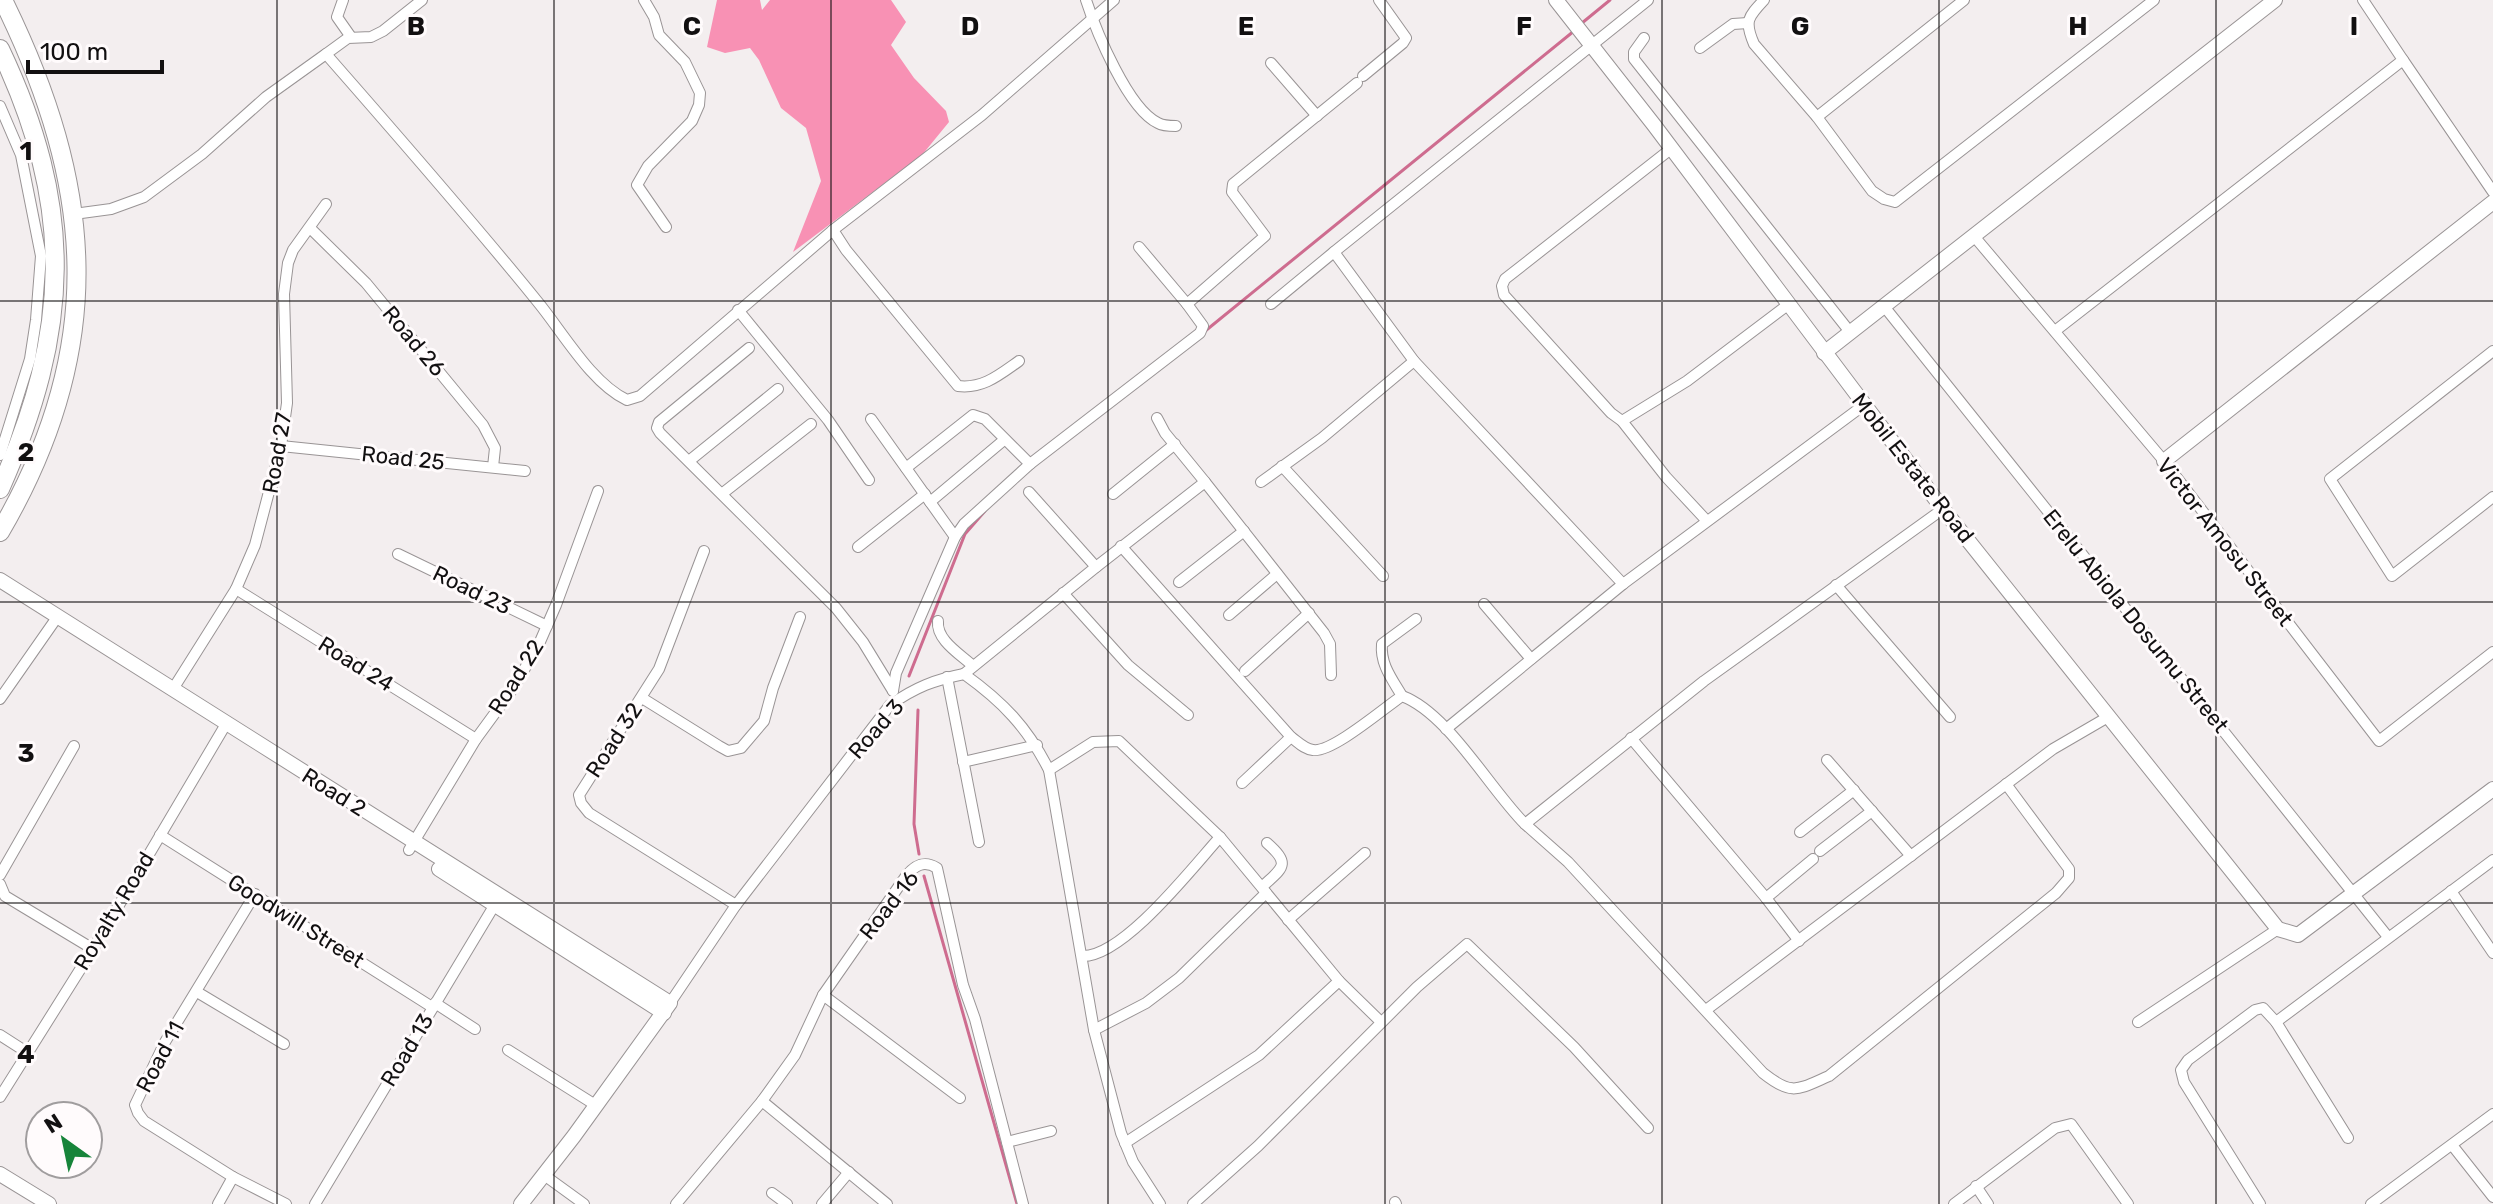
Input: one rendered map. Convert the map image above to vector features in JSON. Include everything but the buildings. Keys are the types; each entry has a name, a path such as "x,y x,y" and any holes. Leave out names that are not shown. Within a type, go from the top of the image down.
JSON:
{"highway":[{"path":"0,532 24,490 48,432 67,368 76,302 74,214 61,149 50,112 5,13"},
{"path":"0,489 33,408 45,363 55,278 55,243 43,165 33,125 1,52"}],"street":[{"path":"74,214 111,209 144,197 202,154 266,97 326,54 351,37 371,37 422,0"},
{"path":"644,0 654,17 659,35 685,62 700,93 692,121 648,166 637,185 666,227"},
{"path":"1086,0 1092,19 1130,96 1160,125 1176,126"},
{"path":"326,54 539,302 587,365 627,400 640,396 833,230 982,115 1114,0"},
{"path":"1187,304 1264,240 1264,233 1232,192 1233,184 1403,43 1406,38 1379,0"},
{"name":"Mobil Estate Road","path":"1556,0 1672,148 1943,509 2278,929"},
{"path":"1271,304 1648,0"},
{"path":"1764,0 1748,18 1747,30 1754,44 1817,117 1872,191 1895,202 2154,0"},
{"path":"1817,117 1964,0"},
{"path":"1824,353 2275,0"},
{"path":"2363,0 2493,192"},
{"path":"338,3 337,17 351,37"},
{"path":"1700,48 1733,24 1748,23"},
{"path":"1644,38 1634,52 1634,59 1850,332"},
{"path":"2055,331 2403,60"},
{"path":"1271,63 1317,116"},
{"path":"0,106 21,155 41,256 30,359 0,455"},
{"path":"1672,148 1505,279 1502,286 1504,295 1611,413 1622,421 1666,477 1706,520"},
{"path":"2164,461 2493,202"},
{"name":"Road 27","path":"173,689 236,589 255,545 281,446 287,403 284,294 288,263 293,250 326,204"},
{"name":"Road 26","path":"310,228 366,283 483,425 495,448 493,467"},
{"path":"833,230 958,386 983,385 1019,361"},
{"name":"Victor Amosu Street","path":"1973,235 2164,461 2379,741 2493,652"},
{"path":"890,705 901,660 955,537 964,524 1030,464 1200,333 1203,326 1139,247"},
{"path":"1334,252 1414,361 1623,584"},
{"path":"1622,421 1687,381 1789,304"},
{"name":"Erelu Abiola Dosumu Street","path":"1883,305 2388,937"},
{"path":"738,310 828,420 869,480"},
{"path":"749,348 659,422 657,428 851,625 893,691"},
{"path":"2493,351 2330,479 2392,576 2493,497"},
{"path":"1261,482 1322,438 1414,361"},
{"path":"689,461 778,389"},
{"path":"1446,729 1623,584 1864,405"},
{"path":"906,468 973,415 985,419 1030,464"},
{"path":"1157,418 1330,644 1331,675"},
{"path":"871,419 955,537"},
{"path":"723,493 811,424"},
{"path":"858,547 1004,440"},
{"path":"1113,494 1175,444"},
{"name":"Road 25","path":"281,446 525,471"},
{"path":"1282,466 1383,576"},
{"path":"968,670 1205,482"},
{"name":"Road 22","path":"412,846 476,739 514,687 547,626 598,491"},
{"path":"1029,492 1096,567"},
{"path":"1525,824 1631,738 1943,509"},
{"path":"1179,582 1244,531"},
{"path":"1121,546 1304,748 1316,751 1331,745 1402,696"},
{"name":"Road 32","path":"704,551 671,641 642,698 579,795 589,813 736,905"},
{"name":"Road 23","path":"398,554 547,626"},
{"path":"1229,615 1277,574"},
{"name":"Road 2","path":"0,580 55,620 223,728 667,1008"},
{"path":"1836,585 1950,717"},
{"name":"Road 2","path":"0,589 173,689 223,728"},
{"name":"Road 24","path":"236,589 476,739"},
{"path":"1063,593 1128,665 1188,715"},
{"path":"1484,604 1531,659"},
{"path":"1245,671 1309,613"},
{"path":"642,698 728,751 741,748 764,721 800,617"},
{"path":"1416,619 1382,644 1381,655 1385,667 1402,696 1418,702 1446,729 1525,824 1568,862 1763,1073 1782,1088 1799,1088 1829,1076 2056,893 2069,878 2069,869 2006,784"},
{"path":"0,699 55,620"},
{"path":"938,621 937,629 943,638 1037,745 1049,770 1094,1030 1125,1143 1133,1162 1160,1204"},
{"name":"Road 3","path":"521,1204 597,1106 736,905 890,705 939,678 968,670"},
{"path":"947,677 979,842"},
{"path":"1706,1010 2053,749 2108,717"},
{"name":"Royalty Road","path":"0,1097 93,949 223,728"},
{"path":"1242,783 1291,737"},
{"path":"1631,738 1799,941"},
{"path":"1049,770 1093,742 1119,741 1220,837 1339,981 1381,1022"},
{"path":"963,762 1037,745"},
{"path":"0,875 74,746"},
{"path":"1827,760 1911,856"},
{"path":"2138,1022 2278,929 2298,935 2493,789"},
{"path":"1800,832 1854,790"},
{"path":"1766,898 1872,811"},
{"name":"Goodwill Street","path":"160,835 475,1029"},
{"path":"1083,956 1108,949 1139,926 1220,837"},
{"path":"1094,1030 1146,1003 1179,978 1264,890 1284,861 1267,843"},
{"path":"1288,920 1365,853"},
{"path":"2276,1022 2493,860"},
{"name":"Road 16","path":"676,1204 762,1101 795,1055 823,995 906,876 921,863 930,863 937,868 963,985 975,1019 1023,1204"},
{"path":"0,884 5,896 93,949"},
{"path":"2451,891 2493,953"},
{"name":"Road 11","path":"255,894 165,1042 135,1105 144,1121 233,1177 286,1204"},
{"name":"Road 13","path":"315,1204 497,900"},
{"path":"1193,1204 1258,1146 1381,1022 1467,944 1574,1047 1648,1128"},
{"path":"1125,1143 1259,1055 1339,981"},
{"path":"197,992 284,1044"},
{"path":"823,995 960,1098"},
{"path":"2260,1204 2184,1082 2181,1070 2199,1050 2255,1010 2267,1010 2348,1138"},
{"path":"0,1035 28,1053"},
{"path":"508,1050 597,1106"},
{"path":"762,1101 887,1204"},
{"path":"2379,1202 2493,1114"},
{"path":"1954,1204 2055,1128 2071,1124 2128,1204"},
{"path":"1007,1142 1051,1131"},
{"path":"2452,1145 2493,1197"},
{"path":"822,1204 849,1172"},
{"path":"0,1174 49,1204"},
{"path":"544,1175 584,1204"},
{"path":"218,1204 233,1177"},
{"path":"1976,1186 1988,1204"},
{"path":"772,1193 787,1204"}],"shaded area":[{"path":"717,0 760,0 762,10 770,0 891,0 906,22 891,45 914,78 946,111 949,122 922,155 793,252 821,181 806,128 781,108 759,60 750,48 725,53 707,47"}],"waterway":[{"path":"1582,23 1610,0"},
{"path":"1204,332 1574,31"},
{"path":"909,676 965,534 985,511"},
{"path":"918,710 914,824 919,854"},
{"path":"924,876 1017,1204"}]}
